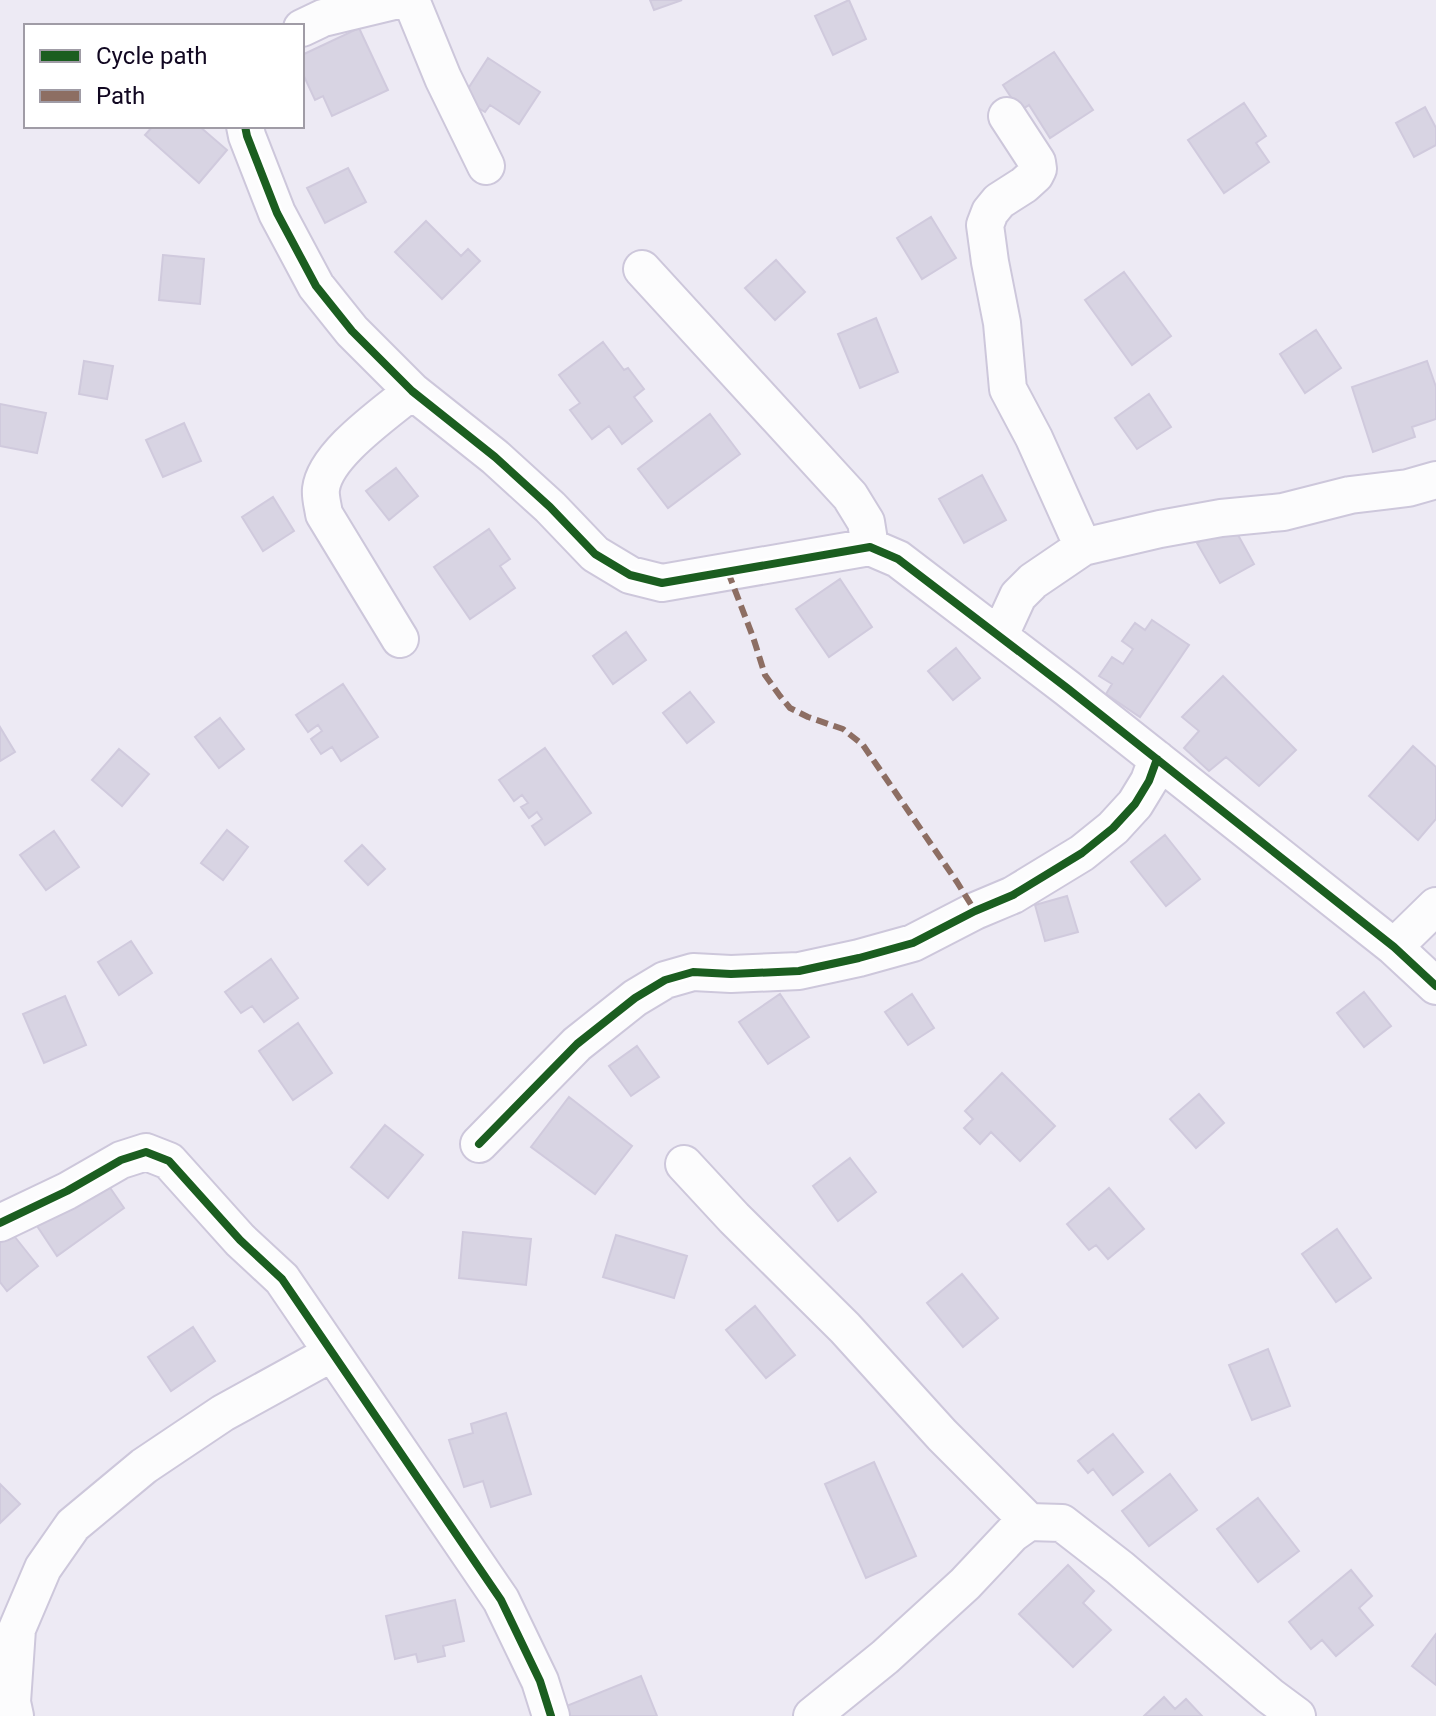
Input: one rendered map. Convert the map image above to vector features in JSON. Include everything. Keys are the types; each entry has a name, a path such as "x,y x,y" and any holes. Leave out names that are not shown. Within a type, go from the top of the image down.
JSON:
{"street":[{"path":"304,27 323,18 398,0"},
{"path":"411,0 443,78 486,166"},
{"path":"1007,116 1037,162 1038,169 1024,185 999,201 985,225 1002,323 1008,389 1034,438 1083,547"},
{"path":"245,128 277,213 316,286 352,331 412,391 495,457 550,507 595,554 630,575 662,583 870,547 898,559 1000,635 1394,947 1436,986"},
{"path":"642,269 850,496 866,522 870,547"},
{"path":"400,639 324,514 321,491 326,472 345,448 412,391"},
{"path":"1000,635 1018,596 1033,581 1083,547 1160,529 1221,518 1283,512 1350,495 1408,488 1436,480"},
{"path":"479,1144 577,1044 635,998 665,980 693,972 799,971 913,943 1013,895 1082,853 1113,828 1135,804 1149,781 1157,759"},
{"path":"1394,947 1436,906"},
{"path":"0,1223 67,1191 121,1160 146,1152 169,1161 240,1240 282,1279 501,1600 540,1681 551,1716"},
{"path":"684,1164 1029,1522"},
{"path":"15,1716 12,1702 17,1629 43,1568 73,1525 144,1466 210,1422 332,1353"},
{"path":"812,1716 885,1657 965,1584 1012,1534 1029,1522 1062,1523 1297,1716"}],"building":[{"path":"650,0 682,0 654,10"},
{"path":"849,0 866,39 833,55 815,16"},
{"path":"359,28 388,90 332,116 323,96 315,100 304,76 304,54"},
{"path":"1054,52 1093,110 1050,138 1029,105 1020,111 1003,85"},
{"path":"488,58 540,92 519,124 490,105 485,112 462,98"},
{"path":"1244,103 1266,136 1256,143 1269,162 1224,193 1188,140"},
{"path":"1425,107 1436,128 1436,145 1414,157 1396,123"},
{"path":"151,128 201,128 227,150 199,183 145,135"},
{"path":"348,168 366,202 325,223 307,188"},
{"path":"931,217 956,258 922,279 897,238"},
{"path":"426,221 461,256 468,249 480,261 442,299 395,252"},
{"path":"163,255 204,259 200,304 159,300"},
{"path":"776,260 805,292 775,320 745,288"},
{"path":"1124,272 1171,336 1132,365 1085,300"},
{"path":"876,318 898,372 860,388 838,334"},
{"path":"1316,330 1341,368 1305,393 1280,354"},
{"path":"603,342 624,370 628,368 644,389 634,397 652,421 622,444 609,426 592,439 570,410 580,403 559,375"},
{"path":"84,361 113,366 107,399 79,394"},
{"path":"1427,361 1436,387 1436,419 1412,427 1415,437 1373,452 1352,387"},
{"path":"1149,394 1171,427 1137,449 1115,418"},
{"path":"0,404 46,413 37,453 0,446"},
{"path":"710,414 740,454 668,508 638,469"},
{"path":"184,423 201,461 163,477 146,440"},
{"path":"396,468 418,496 389,520 366,491"},
{"path":"982,475 1006,520 964,543 939,499"},
{"path":"273,497 294,531 263,551 242,517"},
{"path":"1232,524 1254,564 1220,583 1197,543"},
{"path":"489,529 510,559 500,566 515,588 470,619 434,567"},
{"path":"840,579 872,627 829,657 796,609"},
{"path":"1152,620 1189,645 1140,717 1106,694 1112,684 1099,676 1112,657 1123,664 1133,649 1122,641 1135,623 1145,630"},
{"path":"626,632 646,660 613,684 593,656"},
{"path":"956,648 980,678 953,700 928,671"},
{"path":"1223,676 1296,750 1259,786 1226,757 1209,771 1184,748 1199,731 1182,717"},
{"path":"343,684 378,737 341,761 332,747 321,754 311,739 322,731 318,725 308,732 296,715"},
{"path":"690,692 714,722 687,743 663,713"},
{"path":"220,718 244,749 219,768 195,737"},
{"path":"0,727 15,752 0,761"},
{"path":"1413,746 1436,767 1436,819 1418,840 1369,796"},
{"path":"545,748 591,813 545,845 532,826 542,819 537,812 529,818 521,807 528,803 522,795 514,801 499,780"},
{"path":"119,749 149,774 122,806 92,780"},
{"path":"227,830 248,847 223,880 201,863"},
{"path":"54,831 79,867 46,890 20,855"},
{"path":"1165,835 1200,879 1166,906 1131,862"},
{"path":"362,845 385,869 368,885 345,861"},
{"path":"1067,896 1078,932 1045,941 1035,905"},
{"path":"131,941 152,973 119,995 98,962"},
{"path":"271,959 298,998 264,1022 252,1006 241,1013 225,992"},
{"path":"1364,992 1391,1026 1364,1047 1337,1013"},
{"path":"780,994 809,1037 768,1064 739,1022"},
{"path":"912,994 934,1028 908,1045 885,1012"},
{"path":"65,996 86,1045 44,1063 23,1014"},
{"path":"298,1023 332,1073 293,1100 259,1051"},
{"path":"637,1046 659,1077 631,1096 609,1066"},
{"path":"1002,1073 1055,1126 1020,1161 991,1132 980,1144 964,1128 973,1119 965,1111"},
{"path":"1199,1094 1224,1123 1196,1148 1170,1119"},
{"path":"569,1097 632,1146 595,1194 531,1147"},
{"path":"385,1125 423,1155 388,1198 351,1167"},
{"path":"850,1158 876,1192 838,1221 813,1186"},
{"path":"104,1179 124,1208 57,1256 37,1226"},
{"path":"1109,1188 1144,1229 1108,1259 1096,1245 1089,1250 1067,1224"},
{"path":"1337,1229 1371,1278 1336,1302 1302,1254"},
{"path":"11,1232 38,1266 7,1291 0,1282 0,1241"},
{"path":"463,1232 531,1239 526,1285 459,1278"},
{"path":"616,1235 687,1256 674,1298 603,1277"},
{"path":"962,1274 998,1318 963,1347 927,1303"},
{"path":"755,1306 795,1355 766,1378 726,1330"},
{"path":"193,1327 215,1361 171,1391 148,1357"},
{"path":"1268,1349 1290,1406 1252,1420 1229,1365"},
{"path":"506,1413 531,1494 491,1507 483,1481 464,1487 449,1440 473,1433 471,1424"},
{"path":"1113,1434 1143,1472 1113,1495 1093,1469 1088,1473 1078,1461"},
{"path":"874,1462 916,1556 866,1578 825,1484"},
{"path":"1170,1474 1197,1510 1149,1546 1122,1511"},
{"path":"0,1484 20,1504 0,1523"},
{"path":"1258,1498 1299,1551 1258,1582 1217,1529"},
{"path":"1068,1565 1094,1591 1083,1603 1111,1630 1073,1667 1019,1614"},
{"path":"1351,1570 1372,1596 1359,1608 1373,1625 1336,1656 1322,1640 1311,1649 1289,1622"},
{"path":"455,1600 464,1641 443,1646 445,1656 418,1662 416,1654 395,1659 386,1616"},
{"path":"1436,1634 1436,1685 1412,1666"},
{"path":"641,1676 657,1716 556,1716 554,1711"},
{"path":"1164,1697 1175,1709 1186,1699 1202,1716 1144,1716"}],"marked path":[{"path":"728,572 765,675 780,696 790,708 843,729 863,745 975,911"}],"cycle path":[{"path":"245,128 277,213 316,286 352,331 412,391 495,457 550,507 595,554 630,575 662,583 870,547 898,559 1067,688 1394,947 1436,986"},
{"path":"479,1144 577,1044 635,998 665,980 693,972 799,971 913,943 1013,895 1082,853 1113,828 1135,804 1149,781 1157,759"},
{"path":"0,1223 67,1191 121,1160 146,1152 169,1161 240,1240 282,1279 501,1600 540,1681 551,1716"}]}
